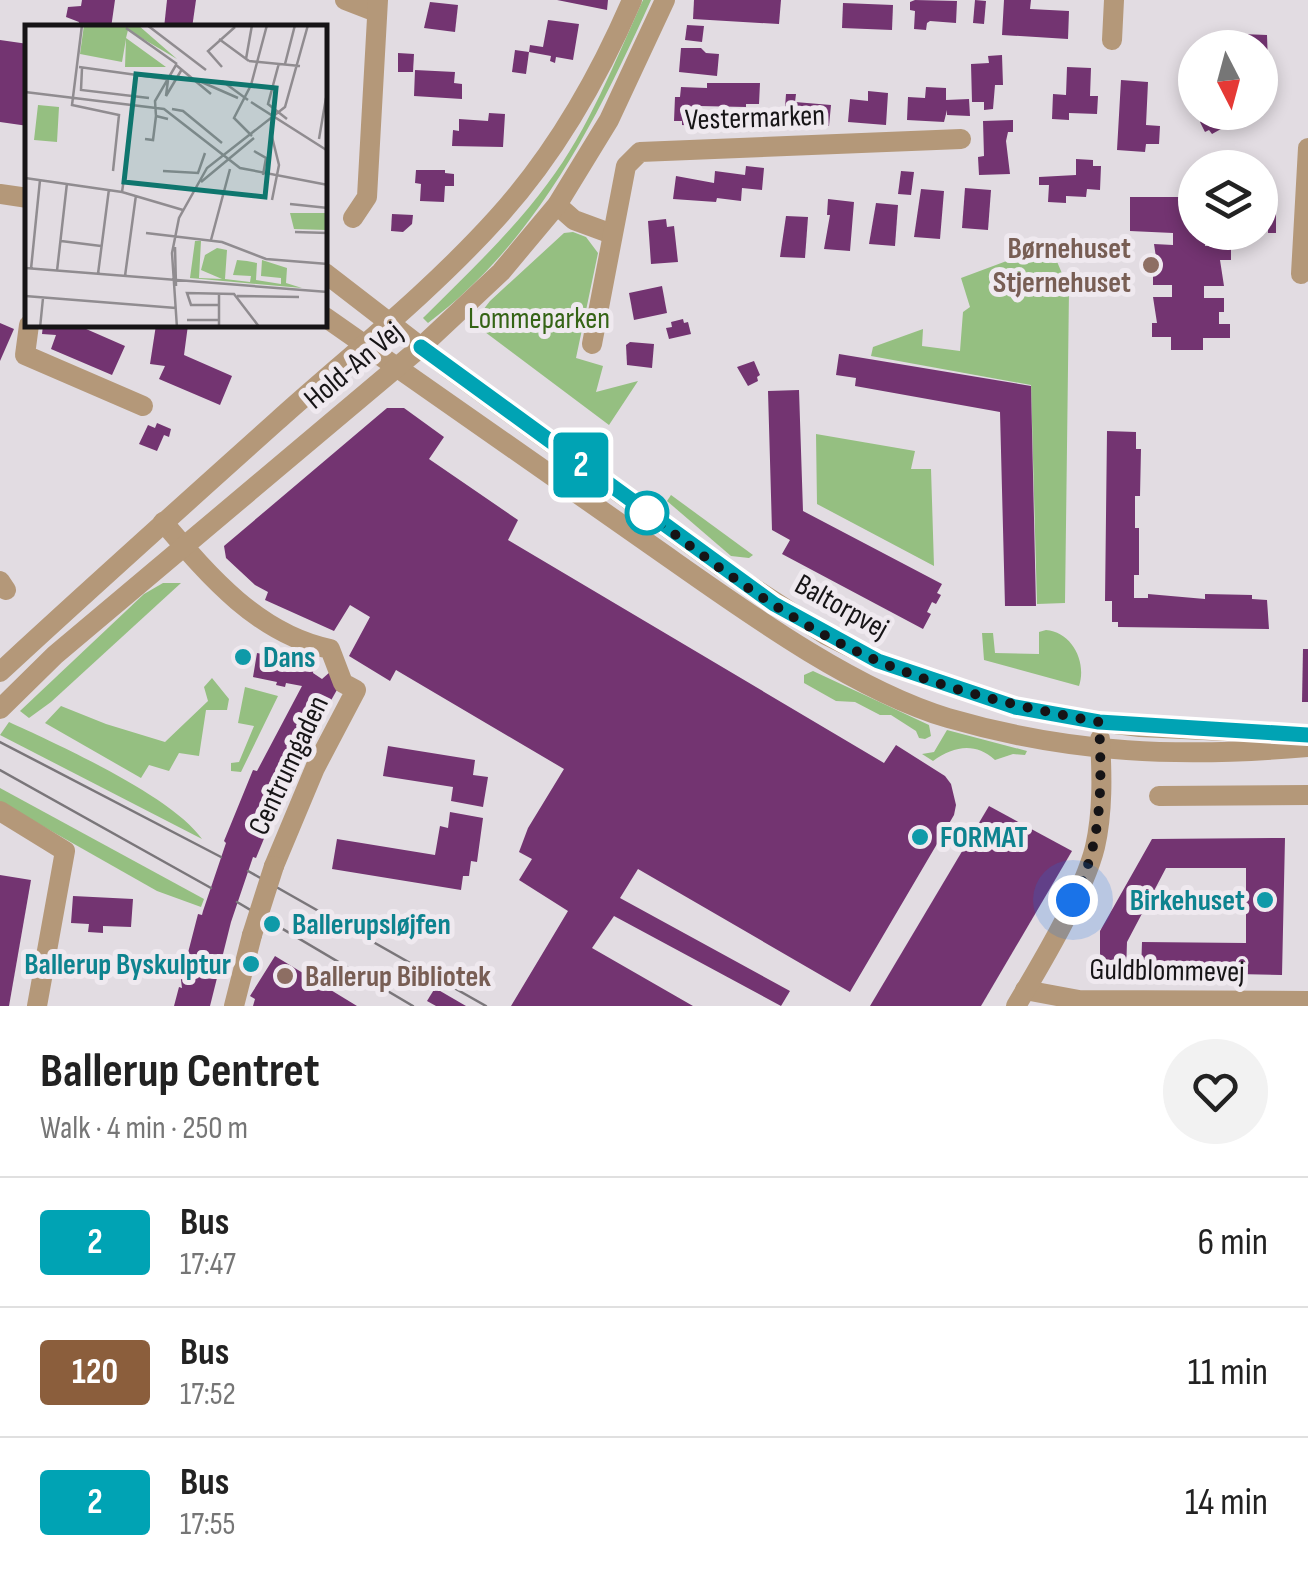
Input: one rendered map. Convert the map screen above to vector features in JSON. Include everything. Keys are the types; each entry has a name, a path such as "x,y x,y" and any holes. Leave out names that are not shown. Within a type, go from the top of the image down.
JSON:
{"street":[{"path":"345,0 377,6 367,197 353,218"},
{"name":"Hold-An Vej","path":"0,672 462,255 540,166 586,96 632,0"},
{"name":"Hold-An Vej","path":"6,702 421,347 501,272 557,205 609,120 665,0"},
{"path":"1112,40 1114,0"},
{"name":"Vestermarken","path":"592,344 626,166 640,152 961,139"},
{"path":"1301,274 1308,148"},
{"path":"0,194 25,198"},
{"path":"557,205 574,220 612,234"},
{"name":"Baltorpvej","path":"328,275 720,566 826,635 878,661 1015,707 1099,722 1308,735"},
{"name":"Baltorpvej","path":"328,320 736,605 871,685 944,717 1024,738 1100,750 1178,754 1308,747"},
{"path":"29,328 25,355 142,406"},
{"name":"Centrumgaden","path":"163,522 234,599 260,619 308,644 330,649 343,683 356,690 316,768 274,866 234,1006"},
{"path":"1021,998 1087,874 1096,844 1102,776 1099,722"},
{"path":"1158,796 1308,796"},
{"path":"0,811 65,851 37,1006"},
{"name":"Guldblommevej","path":"1021,998 1308,1001"}],"green space":[{"path":"643,0 651,0 608,90 560,176 501,255 467,291 428,323 423,318 504,236 563,162 600,94"},
{"name":"Lommeparken","path":"564,233 586,237 598,253 576,358 603,366 596,392 638,381 609,425 473,323 490,301"},
{"path":"1050,245 1069,290 1065,603 1037,604 1031,385 871,356 873,347 923,329 922,346 960,351 963,312 970,307 961,278"},
{"path":"816,434 915,451 911,469 931,469 934,566 817,504"},
{"path":"671,495 753,555 731,556 667,501"},
{"path":"163,583 181,583 51,702 29,718 20,711 144,594"},
{"path":"1046,630 1063,636 1075,650 1081,667 1079,686 984,660 982,633 993,633 995,653 1039,654 1039,632"},
{"path":"813,671 929,725 931,736 919,738 916,731 891,715 880,715 855,702 836,701 804,683 804,675"},
{"path":"212,678 229,699 227,710 206,710 199,756 179,753 169,771 149,765 141,778 45,723 61,706 165,742 208,701 204,687"},
{"path":"245,687 278,696 241,772 231,771 231,763 239,762 254,726 238,723"},
{"path":"9,722 141,789 202,839 0,735"},
{"path":"947,730 1027,751 1025,755 995,760 972,748 957,749 933,761 922,754 934,752"},
{"path":"0,788 204,899 201,907 157,891 0,802"}],"building":[{"path":"82,0 115,0 111,25 78,25 66,17 68,7 81,6"},
{"path":"167,0 196,0 192,25 164,25"},
{"path":"557,0 608,0 607,10"},
{"path":"694,0 781,0 779,24 693,19"},
{"path":"975,0 986,1 984,24 973,23"},
{"path":"1004,0 1031,0 1030,9 1069,11 1068,39 1002,35"},
{"path":"957,1 956,23 930,21 926,30 914,29 915,11 910,10 910,2"},
{"path":"430,2 458,5 455,32 424,28"},
{"path":"843,3 893,5 892,30 842,28"},
{"path":"548,20 579,24 573,60 556,57 555,63 550,61 551,56 529,52 530,45 543,47"},
{"path":"687,25 704,26 702,42 685,40"},
{"path":"0,40 25,44 25,126 0,122"},
{"path":"681,48 701,48 706,53 719,54 717,76 679,72"},
{"path":"515,50 529,52 526,74 512,72"},
{"path":"398,53 414,54 413,72 398,72"},
{"path":"1002,55 1003,85 995,85 993,109 984,110 984,102 972,102 971,64 989,63 988,56"},
{"path":"1067,67 1091,68 1090,96 1098,96 1097,114 1069,113 1069,120 1052,119 1053,94 1066,95"},
{"path":"415,70 455,72 454,83 462,84 462,99 414,96"},
{"path":"1121,80 1148,82 1146,125 1160,126 1159,144 1146,144 1145,152 1117,150"},
{"path":"707,83 760,83 759,104 699,106 697,126 674,121 675,97 680,97 681,87 707,88"},
{"path":"926,87 946,88 946,100 969,99 970,116 947,115 947,110 944,122 907,120 908,97 925,98"},
{"path":"868,91 888,93 886,125 848,122 850,99 868,101"},
{"path":"786,94 796,94 795,102 831,105 829,126 784,121"},
{"path":"489,113 505,114 503,147 452,146 453,130 459,131 459,119 488,121"},
{"path":"1013,120 1013,132 1008,132 1006,141 1010,174 979,175 978,157 984,156 983,121"},
{"path":"1076,159 1093,160 1093,166 1101,166 1100,190 1087,189 1086,197 1066,196 1066,203 1048,202 1049,185 1039,185 1039,177 1076,175"},
{"path":"746,166 764,168 762,190 742,188 741,201 673,199 676,176 714,183 715,171 745,175"},
{"path":"416,170 445,170 454,174 454,186 445,186 444,202 420,201 421,184 415,183"},
{"path":"901,171 914,172 911,195 898,194"},
{"path":"965,188 991,190 988,230 962,228"},
{"path":"921,189 944,191 940,239 914,237"},
{"path":"1130,197 1178,197 1178,250 1231,250 1231,260 1220,260 1224,286 1204,286 1204,298 1224,298 1219,324 1230,324 1230,338 1203,338 1203,350 1171,350 1171,337 1152,337 1152,323 1157,323 1153,297 1172,297 1172,285 1153,285 1153,270 1158,271 1154,244 1173,245 1173,233 1130,231"},
{"path":"828,199 854,202 850,251 824,249 830,215"},
{"path":"876,203 898,205 895,246 869,244"},
{"path":"392,214 413,215 412,224 403,232 391,231"},
{"path":"786,216 808,217 805,258 780,257"},
{"path":"666,219 667,227 674,226 678,262 651,264 648,221"},
{"path":"662,286 667,313 634,320 629,293"},
{"path":"683,319 691,334 669,339 666,328"},
{"path":"0,323 14,329 0,361"},
{"path":"43,328 84,328 125,346 112,375 51,349 56,335 42,334"},
{"path":"156,328 188,328 184,355 232,376 220,405 159,379 165,366 150,364"},
{"path":"654,344 652,368 627,365 626,345"},
{"path":"839,354 1031,386 1036,606 1005,606 1000,412 855,386 856,378 836,375"},
{"path":"754,361 760,375 758,381 748,386 737,367"},
{"path":"799,390 803,511 942,584 937,593 941,595 936,604 932,602 923,629 782,554 790,540 772,530 768,391"},
{"path":"387,408 404,408 444,437 429,459 518,520 508,540 884,763 896,745 945,776 956,805 954,815 850,992 638,869 620,898 790,991 781,1006 614,916 592,948 693,1006 511,1006 568,911 519,880 532,859 519,852 528,828 564,769 396,670 390,681 349,656 370,617 350,605 334,631 265,600 268,592 226,558 224,546"},
{"path":"157,423 171,429 157,451 139,444 148,425 155,428"},
{"path":"1107,431 1136,432 1136,449 1141,449 1140,496 1135,496 1139,575 1134,575 1134,598 1148,598 1148,594 1205,599 1205,594 1252,595 1252,599 1267,600 1269,629 1118,627 1118,622 1112,622 1112,601 1105,601"},
{"path":"1303,649 1308,649 1308,702 1302,702"},
{"path":"257,653 314,664 313,673 322,679 330,672 338,688 293,768 256,858 253,857 231,922 210,1006 174,1006 179,987 182,988 198,914 202,915 224,841 253,770 257,771 302,686 286,683 285,687 253,677"},
{"path":"388,746 475,760 473,775 488,777 483,807 451,801 453,787 383,776"},
{"path":"989,806 1072,851 981,1006 870,1006"},
{"path":"450,812 483,818 477,862 471,861 461,890 332,869 337,839 435,855 440,826 448,828"},
{"name":"Birkehuset","path":"1285,838 1282,975 1141,972 1142,942 1246,943 1246,868 1166,868 1127,942 1126,972 1100,972 1100,931 1152,839"},
{"path":"0,875 31,880 9,1006 0,1006"},
{"path":"73,896 133,899 131,927 103,926 103,933 88,932 89,924 71,923"},
{"name":"Ballerup Bibliotek","path":"275,956 357,1006 253,1006 255,999 250,996"},
{"path":"435,988 466,1006 436,1006 427,1001"}],"tram line":[{"path":"0,742 221,857"},
{"path":"0,770 211,888"},
{"path":"248,871 486,1006"},
{"path":"237,902 413,1006"}],"bus line":[{"name":"2","path":"421,347 774,604 878,661 1015,707 1099,722 1308,735"}],"place":[{"name":"Børnehuset Stjernehuset","path":"1151,265"},
{"name":"Dans","path":"243,657"},
{"name":"FORMAT","path":"920,837"},
{"name":"Birkehuset","path":"1265,900"},
{"name":"Ballerupsløjfen","path":"272,924"},
{"name":"Ballerup Byskulptur","path":"251,964"},
{"name":"Ballerup Bibliotek","path":"285,976"}],"route":[{"path":"647,513 774,604 878,661 1015,707 1099,722 1102,776 1096,844 1087,874 1073,900"}]}
